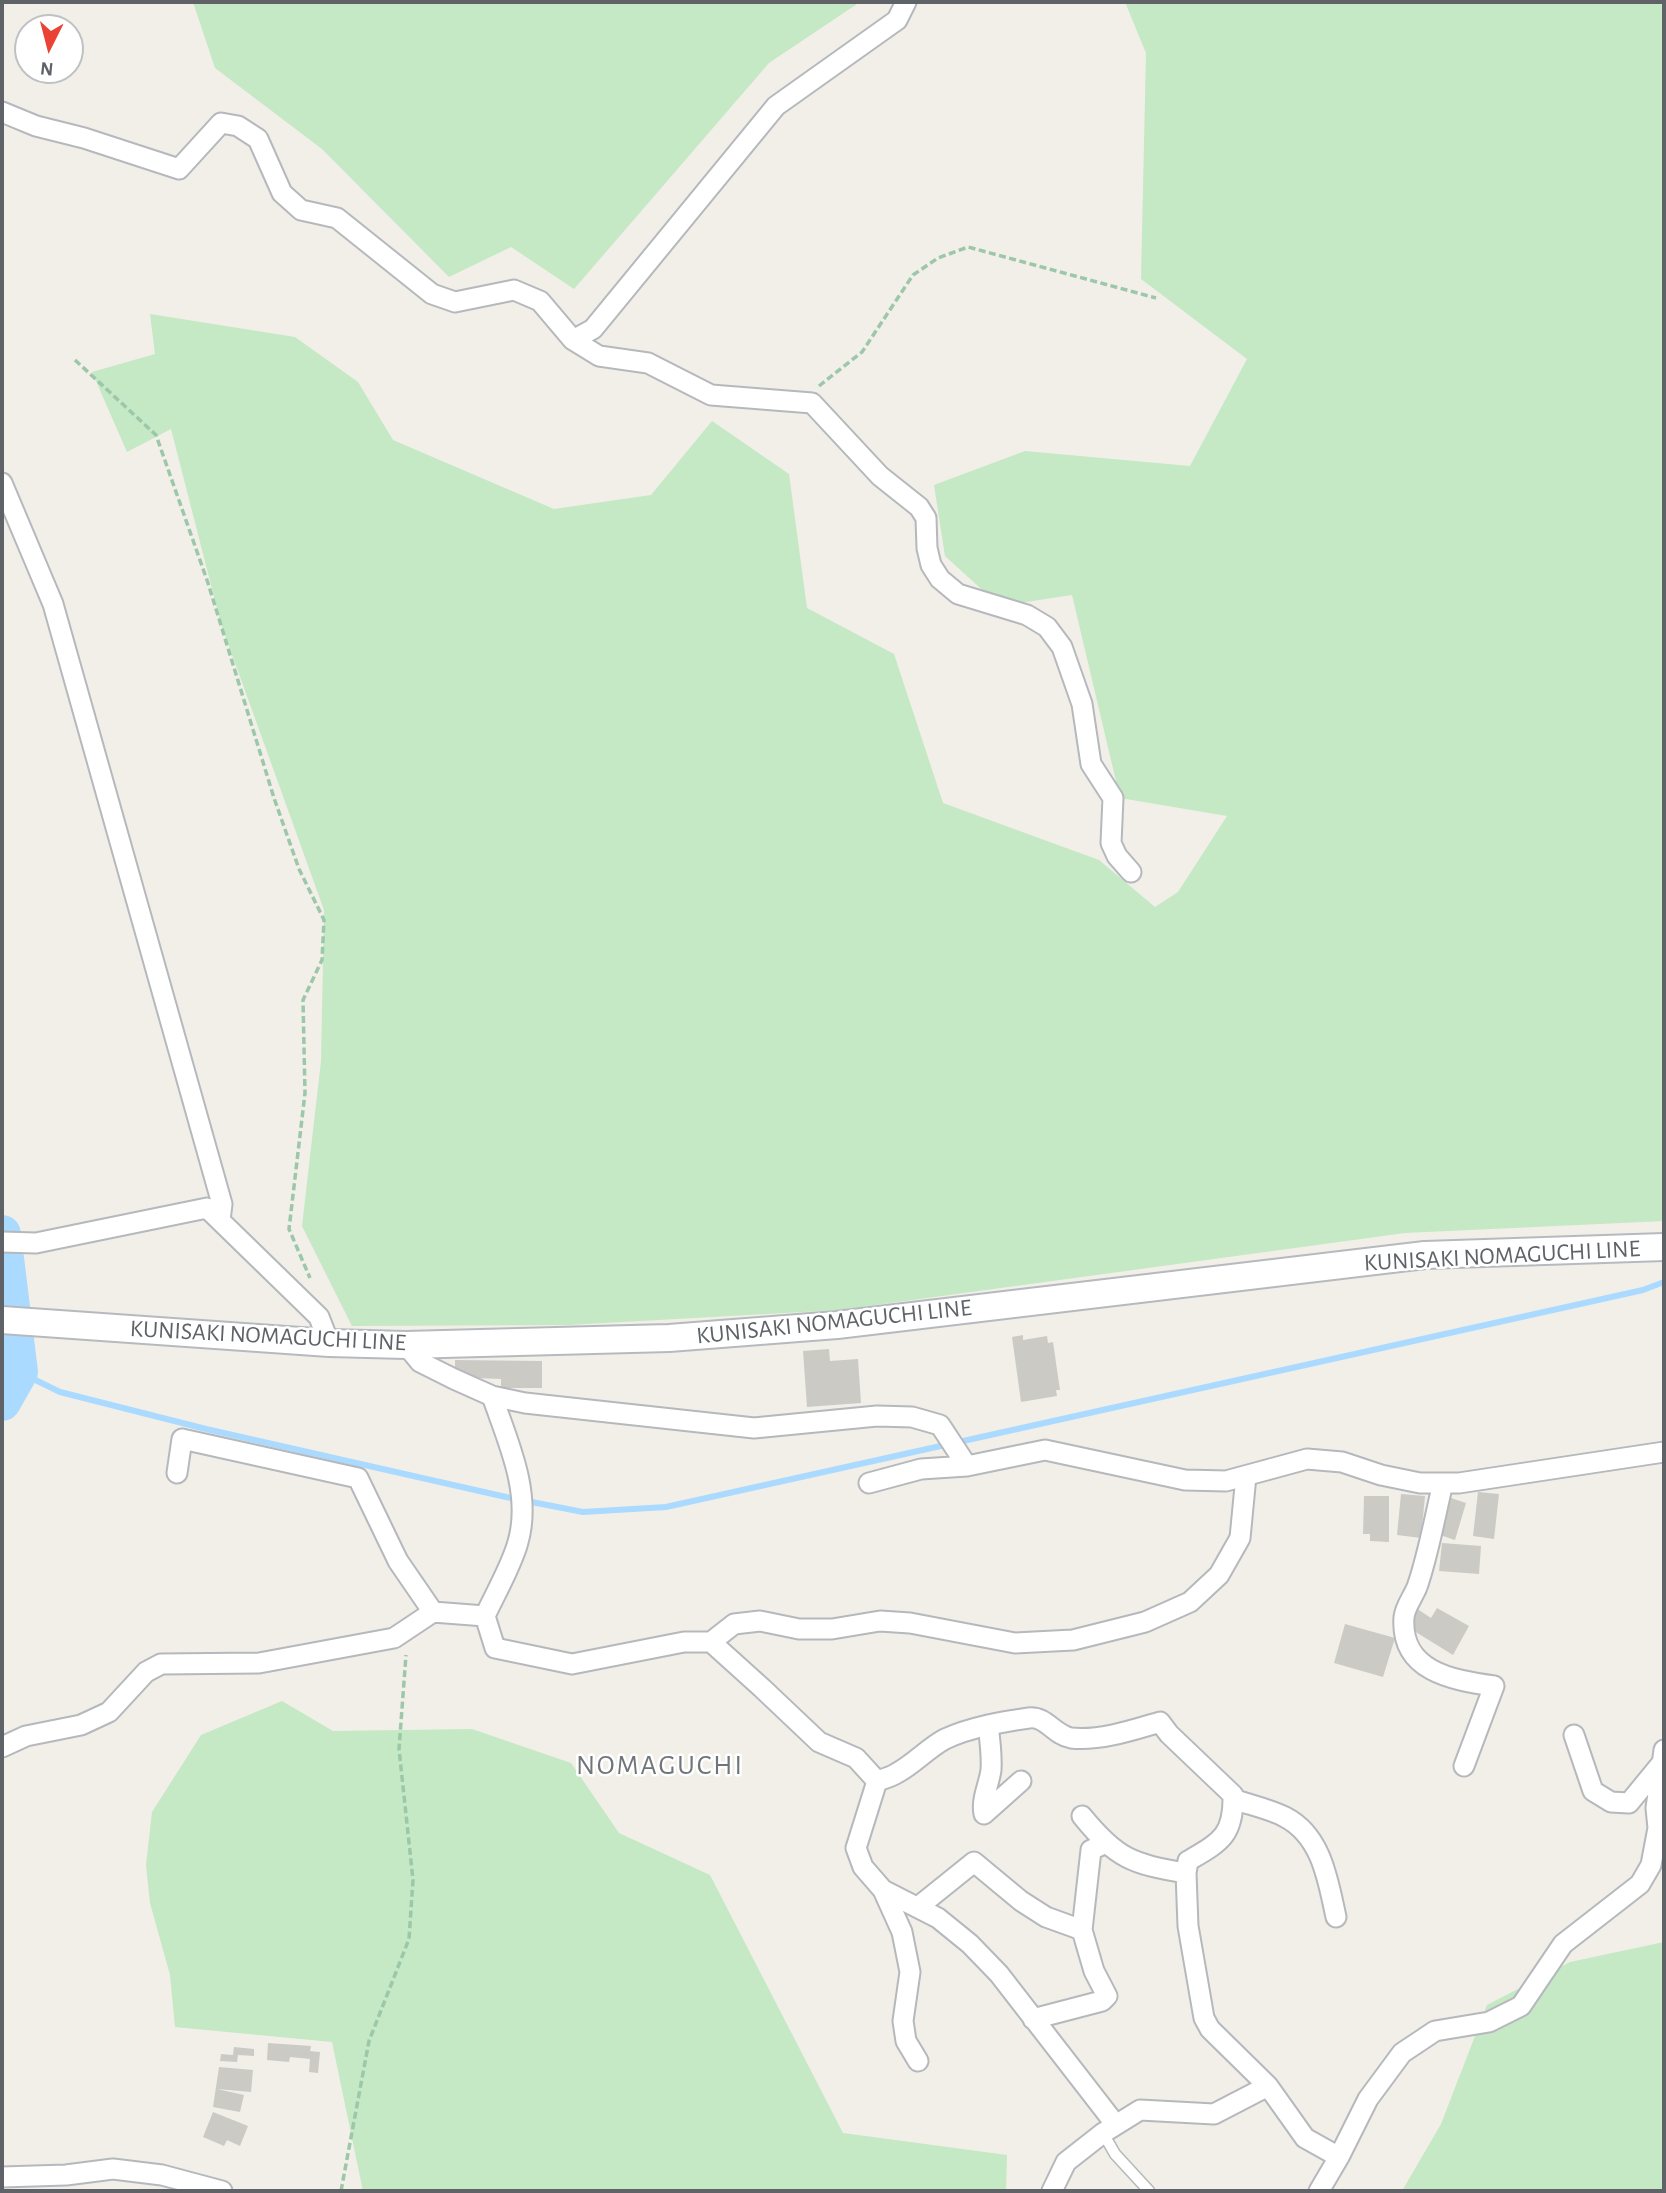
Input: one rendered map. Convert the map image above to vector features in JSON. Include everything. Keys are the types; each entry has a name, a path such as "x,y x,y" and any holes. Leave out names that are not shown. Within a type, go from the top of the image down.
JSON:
{"main road":[{"name":"KUNISAKI NOMAGUCHI LINE","path":"2,1320 329,1343 406,1345 682,1337 837,1325 1425,1255 1664,1247"}],"street":[{"path":"573,340 593,329 776,106 897,20 906,2"},
{"path":"2,112 36,126 85,138 179,169 221,123 238,126 258,139 282,193 301,210 337,218 432,295 455,302 514,290 540,301 573,340 599,356 648,363 711,395 812,403 880,476 919,507 926,518 927,548 931,565 940,579 958,594 1027,615 1047,627 1062,647 1082,704 1091,764 1113,798 1111,843 1117,856 1130,872"},
{"path":"2,483 53,604 222,1204 220,1220"},
{"path":"2,1242 36,1243 207,1208 319,1317 329,1343"},
{"path":"406,1345 420,1362 492,1396 525,1403 754,1428 877,1416 912,1417 940,1425 967,1466"},
{"path":"492,1396 519,1476 522,1519 518,1543 485,1616 495,1648 572,1664 684,1642 711,1642 734,1624 760,1621 800,1629 832,1629 880,1621 900,1622 1015,1643 1073,1640 1145,1622 1190,1602 1219,1575 1240,1538 1246,1476"},
{"path":"177,1473 182,1439 358,1478 398,1561 433,1612"},
{"path":"869,1483 921,1469 967,1466 1045,1450 1185,1480 1227,1481 1307,1459 1342,1462 1381,1475 1420,1483 1460,1483 1664,1452"},
{"path":"1443,1483 1417,1587 1404,1614 1405,1639 1413,1656 1433,1672 1467,1682 1494,1686 1464,1766"},
{"path":"2,1746 26,1736 80,1725 109,1712 146,1671 161,1664 259,1663 394,1638 433,1612 485,1616"},
{"path":"711,1642 819,1742 856,1758 877,1781"},
{"path":"877,1781 896,1774 944,1740 988,1725 1032,1718 1043,1720 1054,1731 1069,1738 1098,1737 1160,1721 1169,1734 1233,1795 1228,1827 1219,1842 1188,1861 1186,1873 1188,1926 1205,2018 1210,2029 1268,2086 1305,2138 1339,2158"},
{"path":"988,1725 992,1751 991,1773 982,1807 984,1814 1021,1781"},
{"path":"1574,1735 1593,1791 1611,1801 1629,1803 1663,1757"},
{"path":"1319,2191 1339,2158 1368,2099 1402,2053 1435,2031 1489,2022 1521,2006 1563,1944 1640,1885 1651,1865 1658,1828 1656,1808 1663,1757"},
{"path":"877,1781 856,1848 863,1867 883,1890 902,1932 910,1972 903,2021 906,2041 918,2061"},
{"path":"1233,1800 1286,1817 1306,1833 1324,1864 1336,1917"},
{"path":"1082,1816 1106,1843 1124,1857 1155,1868 1186,1873"},
{"path":"1033,2019 1102,2001 1107,1996 1094,1971 1082,1930 1091,1850 1106,1843"},
{"path":"918,1908 974,1862 1037,1912 1082,1930"},
{"path":"883,1890 938,1918 970,1944 999,1974 1110,2129"},
{"path":"1052,2191 1066,2162 1140,2109 1214,2114 1268,2086"},
{"path":"2,2178 66,2175 113,2169 162,2175 222,2191"}],"lane":[{"path":"1110,2129 1115,2154 1149,2191"}],"path":[{"path":"807,402 810,394 862,352 913,275 938,258 968,247 1156,298"},
{"path":"75,360 156,435 208,583 274,798 299,869 324,919 322,960 303,1000 305,1093 289,1229 317,1297 319,1317"},
{"path":"341,2191 369,2041 409,1940 413,1880 399,1749 408,1629"}],"green space":[{"path":"193,2 860,2 769,63 574,289 511,247 449,277 322,149 215,68"},
{"path":"1125,2 1664,2 1664,1221 1405,1233 839,1310 568,1325 352,1326 302,1226 321,1061 324,910 221,624 171,429 127,452 92,372 155,354 150,314 295,337 358,382 393,440 554,509 651,495 712,421 789,474 807,608 894,654 943,803 1099,860 1155,907 1178,892 1227,816 1120,798 1072,595 1000,606 945,556 934,485 1025,451 1190,466 1247,359 1141,279 1146,53"},
{"path":"282,1701 333,1731 472,1729 571,1763 619,1833 710,1875 843,2133 1007,2155 1006,2191 363,2191 332,2042 175,2027 170,1975 150,1903 146,1865 152,1812 201,1735"},
{"path":"1664,1942 1664,2191 1402,2191 1441,2124 1487,2005 1570,1962"}],"building":[{"path":"1023,1335 1023,1340 1047,1336 1048,1343 1053,1342 1060,1390 1056,1390 1057,1396 1021,1402 1012,1337"},
{"path":"829,1349 830,1361 858,1359 861,1403 807,1407 803,1351"},
{"path":"455,1360 542,1361 542,1388 501,1388 501,1379 475,1378 455,1371"},
{"path":"1478,1492 1499,1494 1494,1539 1473,1536"},
{"path":"1401,1494 1425,1496 1421,1538 1397,1535"},
{"path":"1364,1496 1389,1496 1389,1542 1370,1541 1370,1534 1363,1534"},
{"path":"1448,1497 1466,1503 1455,1540 1437,1534"},
{"path":"1442,1543 1481,1546 1479,1574 1439,1571"},
{"path":"1416,1608 1431,1618 1437,1608 1469,1626 1453,1655 1406,1626"},
{"path":"1345,1624 1395,1638 1383,1677 1334,1663"},
{"path":"268,2043 311,2046 310,2051 320,2052 318,2073 309,2072 310,2059 290,2057 289,2062 267,2060"},
{"path":"234,2047 254,2049 254,2056 238,2055 237,2062 220,2061 221,2054 233,2055"},
{"path":"219,2067 253,2070 251,2092 217,2089 244,2095 240,2112 213,2107"},
{"path":"213,2112 248,2126 240,2146 227,2140 224,2146 203,2137"}],"waterway":[{"path":"2,1234 19,1372 2,1402"},
{"path":"19,1372 60,1392 206,1429 583,1512 666,1507 1643,1290 1664,1282"}],"district":[{"name":"NOMAGUCHI","path":"660,1766"}]}
